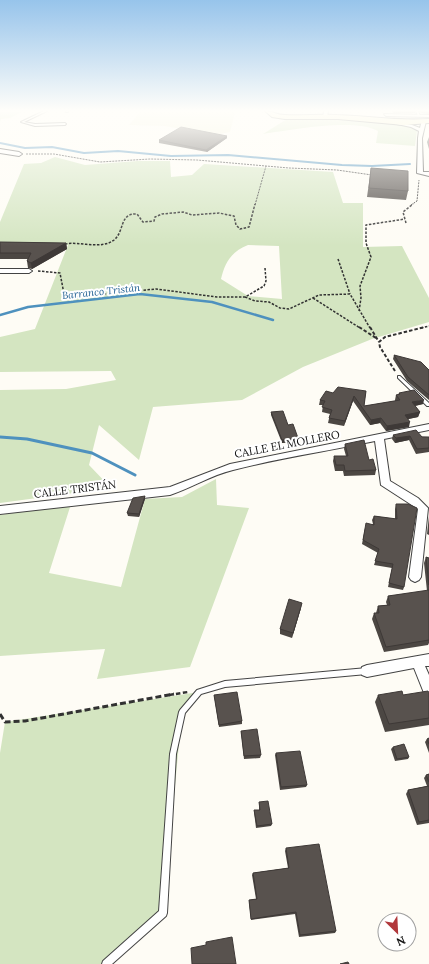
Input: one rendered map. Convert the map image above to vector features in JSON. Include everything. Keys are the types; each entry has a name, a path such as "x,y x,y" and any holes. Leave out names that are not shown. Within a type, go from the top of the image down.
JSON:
{"street":[{"path":"422,156 420,173 429,174"},
{"path":"0,271 29,271"},
{"name":"CALLE EL MOLLERO","path":"153,493 179,489 200,478 230,468 429,427"},
{"path":"379,438 385,482 417,502 426,514 415,577"},
{"name":"CALLE TRISTÁN","path":"0,510 153,493"},
{"path":"366,671 423,661 429,689"}],"lane":[{"path":"399,377 429,406"},
{"path":"106,964 163,913 173,754 182,712 199,692 225,684 366,671"}],"path":[{"path":"65,156 100,162 150,159 197,160 337,170 357,174 373,175"},
{"path":"63,245 94,245 113,241 121,233 123,220 127,215 133,213 137,214 143,222 154,221 155,217 172,212 183,212 192,215 227,214 234,216 236,225 240,229 246,229 249,227 266,166"},
{"path":"406,223 403,212 417,201 420,173"},
{"path":"359,312 361,298 360,286 371,257 366,243 366,225 405,219"},
{"path":"338,259 350,294 359,312 377,338 380,347 399,377"},
{"path":"245,297 264,286 266,281 265,268"},
{"path":"29,271 60,273 64,286 64,294 70,297 156,289 217,297 245,297 255,301 269,302 280,308 289,309 319,295 350,294"},
{"path":"313,298 377,338"},
{"path":"379,342 385,337 429,326"},
{"path":"0,714 5,722 25,721 178,692 199,692"}],"green space":[{"path":"55,157 85,165 138,161 170,161 171,177 192,175 204,164 333,172 343,203 363,203 363,247 402,246 429,298 429,322 372,339 303,367 242,400 153,407 139,460 99,425 89,465 111,488 0,503 0,390 66,389 116,380 111,371 0,372 0,337 35,329 68,245 0,243 0,222 24,164 41,163","holes":["248,245 279,246 282,299 248,296 221,279 227,262 233,254 242,247"]},
{"path":"216,479 217,505 249,508 190,667 97,679 105,649 0,656 0,515 71,504 49,573 121,587 145,499 182,497"},
{"path":"199,692 182,712 163,913 106,964 0,964 0,753 5,722"}],"building":[{"path":"371,168 408,171 408,191 369,188"},
{"path":"0,242 66,243 31,263 27,261 31,253 0,253"},
{"path":"394,355 421,362 429,370 429,395 408,377"},
{"path":"338,387 366,391 364,406 400,400 396,395 414,390 424,400 412,402 420,412 405,415 410,422 387,426 381,418 371,420 354,396 345,421 329,418 332,410 322,407 325,401 320,400 326,391 333,393"},
{"path":"283,411 288,425 293,424 298,438 282,440 271,412"},
{"path":"416,430 422,437 429,437 429,448 417,449 410,436 396,438 393,435"},
{"path":"364,440 369,460 373,459 376,470 345,471 344,465 336,465 334,456 348,456 345,444"},
{"path":"145,496 139,514 127,513 133,498"},
{"path":"396,504 408,504 417,508 404,587 389,583 393,564 375,561 379,549 363,540 366,523 374,525 374,516 397,519"},
{"path":"426,557 429,558 429,585"},
{"path":"429,590 429,640 386,647 374,613 379,613 378,606 390,605 388,596"},
{"path":"289,599 302,603 293,633 280,629"},
{"path":"402,691 403,695 428,691 429,718 389,724 378,695"},
{"path":"237,692 242,721 219,725 214,695"},
{"path":"257,729 261,755 244,756 241,731"},
{"path":"404,744 409,757 397,759 393,747"},
{"path":"300,751 307,785 281,787 276,753"},
{"path":"429,774 429,782 426,775"},
{"path":"429,786 429,820 419,822 408,790"},
{"path":"268,801 272,824 257,826 254,810 260,810 259,802"},
{"path":"319,844 336,931 300,935 296,912 251,919 249,900 257,899 253,873 289,868 286,848"},
{"path":"232,937 236,964 192,964 191,948 206,945 206,942"}],"waterway":[{"path":"239,156 342,165 372,166 410,164"},
{"name":"Barranco Tristán","path":"0,315 28,307 140,294 212,302 273,320"},
{"path":"0,437 27,439 92,453 135,475"}]}
